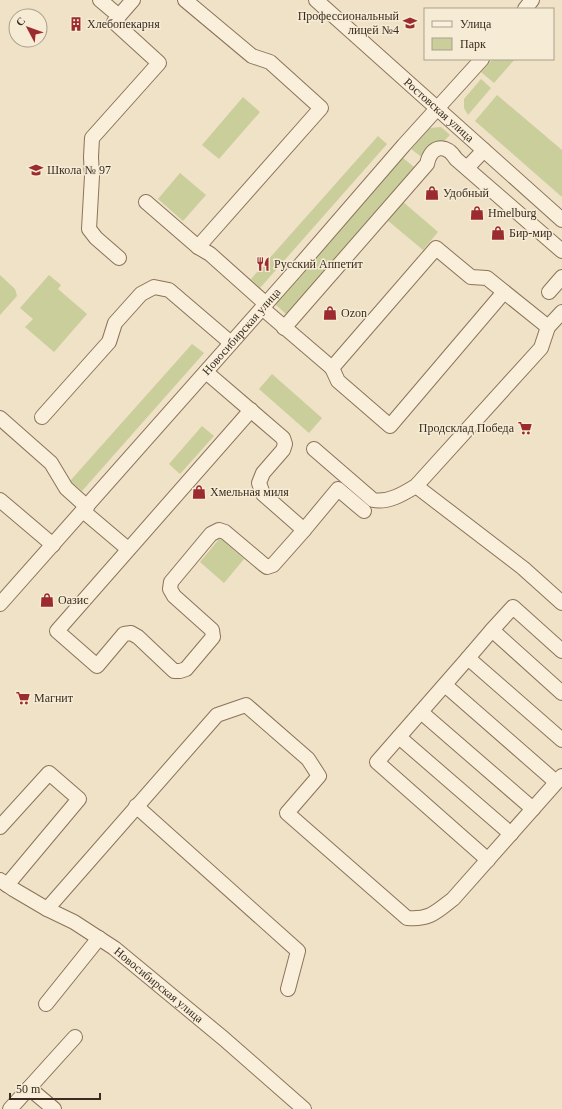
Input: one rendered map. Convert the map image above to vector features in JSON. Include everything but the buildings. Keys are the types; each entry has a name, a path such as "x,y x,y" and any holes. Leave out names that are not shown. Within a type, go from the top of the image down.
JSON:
{"street":[{"path":"100,0 119,16"},
{"path":"119,258 96,238 90,229 92,138 158,63 114,22 133,0"},
{"path":"185,0 252,56 270,62 321,108 198,247"},
{"name":"Ростовская улица","path":"316,0 562,220"},
{"path":"526,8 532,0"},
{"name":"Новосибирская улица","path":"0,604 481,60"},
{"path":"284,328 427,164 431,152 436,149 445,148 451,152 456,159 562,251"},
{"path":"467,168 484,150"},
{"path":"146,202 198,247 210,254 264,306 284,328 332,368 338,381 390,426 504,292"},
{"path":"332,368 436,248 471,277 487,278 548,327"},
{"path":"549,292 562,277"},
{"path":"42,417 109,342 115,323 141,294 154,287 169,290 231,343"},
{"path":"314,449 373,500 380,502 401,495 416,486 541,348 548,327 562,312"},
{"path":"206,372 283,438 285,444 282,450 263,473 259,483 263,494 304,530"},
{"path":"251,410 56,631 97,666 124,634 131,633 138,637 174,670 180,671 186,669 212,637 212,630 174,596 170,589 171,582 211,534 219,530 225,532 262,564 267,566 272,565 304,530 338,489 364,511"},
{"path":"0,418 51,463 66,488 85,509 128,549"},
{"path":"416,486 504,555 523,568 562,603"},
{"path":"0,500 53,545"},
{"path":"488,860 377,762 513,607 562,651"},
{"path":"492,630 562,693"},
{"path":"468,658 562,740"},
{"path":"47,909 217,715 246,705 308,759 319,776 288,813 407,918 419,919 435,913 454,899 559,779 445,685"},
{"path":"421,712 533,809"},
{"path":"399,737 511,834"},
{"path":"0,827 49,773 79,799 3,882"},
{"path":"136,806 298,951 288,989"},
{"name":"Новосибирская улица","path":"3,882 47,909 74,922 114,948 223,1038 304,1109"},
{"path":"46,1004 99,938"},
{"path":"10,1109 75,1037"},
{"path":"29,1088 54,1109"}],"green space":[{"path":"492,60 514,60 494,83 481,72"},
{"path":"481,79 491,88 468,115 464,108 464,99"},
{"path":"497,95 562,150 562,197 475,121"},
{"path":"243,97 260,112 219,159 202,145"},
{"path":"441,127 450,135 443,142 435,142 429,146 425,151 423,158 411,149 430,128"},
{"path":"378,136 387,144 260,288 251,279"},
{"path":"403,158 414,167 286,314 275,304"},
{"path":"180,173 206,195 183,221 158,199"},
{"path":"402,201 438,232 423,250 386,219"},
{"path":"0,275 15,289 17,296 0,315"},
{"path":"49,275 61,285 58,289 87,314 54,352 25,327 33,319 20,308"},
{"path":"192,344 204,353 82,491 70,481"},
{"path":"272,374 322,418 309,433 259,389"},
{"path":"202,426 214,436 180,474 169,464"},
{"path":"220,538 244,559 224,583 200,562"}],"place":[{"name":"Профессиональный лицей №4","path":"410,23"},
{"name":"Хлебопекарня","path":"76,24"},
{"name":"Школа № 97","path":"36,170"},
{"name":"Удобный","path":"432,193"},
{"name":"Hmelburg","path":"477,213"},
{"name":"Бир-мир","path":"498,233"},
{"name":"Русский Аппетит","path":"263,264"},
{"name":"Ozon","path":"330,313"},
{"name":"Продсклад Победа","path":"525,428"},
{"name":"Хмельная миля","path":"199,492"},
{"name":"Оазис","path":"47,600"},
{"name":"Магнит","path":"23,698"}]}
